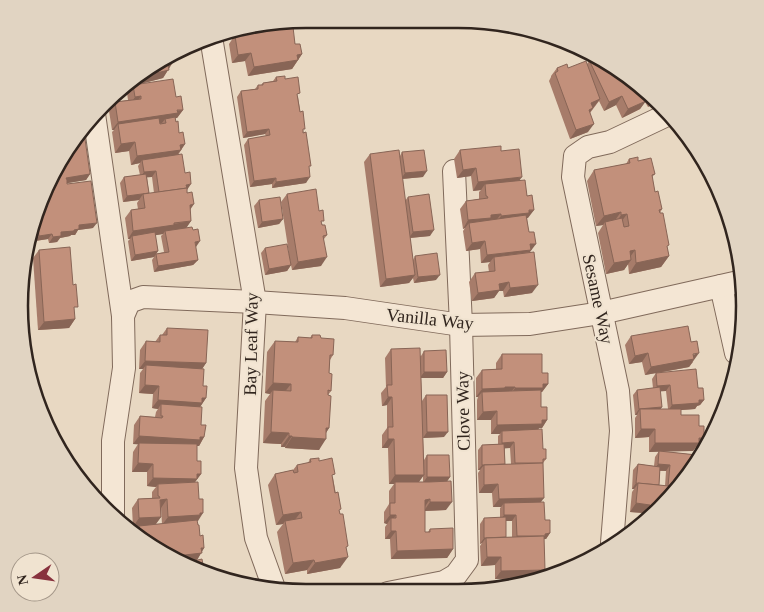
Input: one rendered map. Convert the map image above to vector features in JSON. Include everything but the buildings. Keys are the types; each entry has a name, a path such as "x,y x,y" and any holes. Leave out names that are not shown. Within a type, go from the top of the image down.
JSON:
{"street":[{"name":"Bay Leaf Way","path":"212,44 255,302 246,468 256,538 273,582"},
{"name":"Sesame Way","path":"612,538 621,431 618,391 573,177 575,156 588,147 610,142 663,117"},
{"path":"95,124 123,316 124,368 113,441 114,508"},
{"name":"Clove Way","path":"434,584 444,582 456,576 467,560 461,325 454,171"},
{"name":"Vanilla Way","path":"123,316 129,302 142,297 345,308 461,325 530,324 602,314 735,283"},
{"path":"721,286 734,343"}]}
